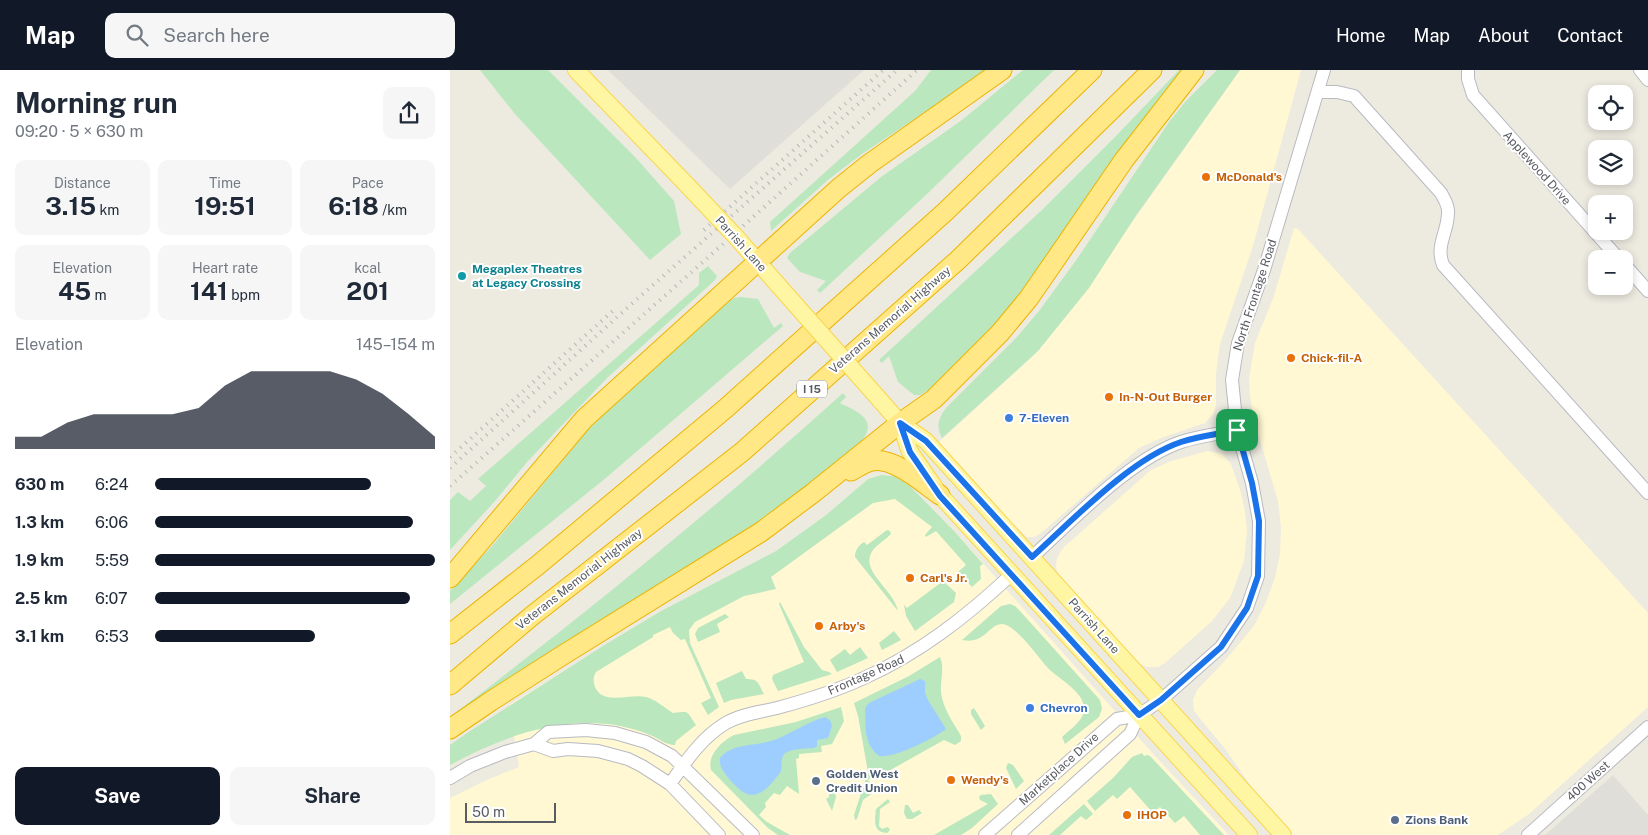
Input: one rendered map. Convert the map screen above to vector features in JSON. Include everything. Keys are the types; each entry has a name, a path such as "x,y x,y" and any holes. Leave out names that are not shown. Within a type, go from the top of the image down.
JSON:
{"highway":[{"path":"450,578 584,419 839,188 868,164 1002,70"},
{"path":"450,634 538,565 725,409 945,212 1092,70"},
{"name":"Veterans Memorial Highway","path":"450,685 533,615 742,452 958,260 1152,70"},
{"path":"450,729 563,655 761,532 900,423 934,399 1000,333 1029,298 1124,160 1194,70"},
{"path":"718,559 753,550 797,518 850,472 872,460 898,466 940,496"}],"main road":[{"name":"Parrish Lane","path":"576,70 737,238 900,423 926,441 1283,835"},
{"name":"Parrish Lane","path":"900,423 910,452 940,496 1249,835"}],"street":[{"name":"North Frontage Road","path":"1161,700 1221,647 1247,608 1258,576 1259,521 1252,483 1237,430 1232,380 1238,343 1264,270 1324,70"},
{"name":"Applewood Drive","path":"1468,70 1468,79 1473,95 1611,250"},
{"path":"1640,70 1648,80"},
{"path":"1318,92 1337,92 1354,96 1441,193 1447,204 1448,214 1440,244 1439,256 1443,265 1648,493"},
{"path":"1633,274 1648,291"},
{"path":"1032,557 1115,482 1150,457 1180,442 1237,430"},
{"name":"Frontage Road","path":"670,784 694,751 728,722 742,716 778,708 834,690 863,679 901,660 960,619 1012,574"},
{"name":"Marketplace Drive","path":"985,835 1117,719 1139,715 1161,700"},
{"name":"Marketplace Drive","path":"1018,835 1130,734 1139,715"},
{"name":"400 West","path":"1528,835 1648,727"},
{"path":"450,778 470,766 505,752 534,744 548,732 586,730 615,733 660,749 683,766 753,835"},
{"path":"534,744 553,750 582,750 613,755 642,766 670,784 719,835"}],"shaded area":[{"path":"608,70 864,70 730,189"},
{"path":"1240,70 1301,70 1253,246 1220,344 1214,413 1205,423 1161,438 1139,448 1041,533 1034,537 1027,537 980,491 939,442 1034,355 1126,231"},
{"path":"1294,228 1298,229 1648,613 1648,707 1529,814 1498,835 1292,835 1257,795 1226,750 1194,711 1193,700 1197,690 1254,626 1275,578 1280,554 1281,528 1278,501 1254,420 1249,378 1255,343 1274,296"},
{"path":"1208,451 1222,454 1231,464 1241,493 1247,530 1244,561 1230,598 1212,621 1165,663 1158,667 1146,667 1136,661 1061,577 1057,572 1057,558 1063,548 1151,470 1171,461"},
{"path":"881,475 894,476 905,481 955,532 1155,756 1229,835 450,835 450,798 519,767 509,705 661,611 776,551 826,515 868,479"},
{"path":"1613,775 1648,815 1648,835 1545,835"}],"green space":[{"path":"480,70 548,70 636,158 674,201 681,234 650,260 515,114"},
{"path":"931,70 988,70 862,154 829,179 771,231 770,222 915,91"},
{"path":"1023,70 1054,70 926,195 820,293 817,290 826,281 800,272 787,258 790,253 881,177 962,120"},
{"path":"1179,70 1183,70 1114,161 1011,309 938,384 920,395 914,395 898,382 889,356 882,363 879,360 1042,210"},
{"path":"1217,70 1240,70 1137,214 1089,288 1038,351 942,438 939,423 946,408 1017,337 1039,311 1077,259 1169,122 1186,101"},
{"path":"708,266 717,276 715,280 607,378 527,462 495,501 450,550 450,500 458,492 470,501 486,486 478,479 699,285 699,273"},
{"path":"734,298 758,299 774,328 781,323 783,326 607,477 450,604 450,591 492,546 588,430 630,388 719,308"},
{"path":"843,393 846,397 840,403 864,418 868,428 866,435 860,443 777,513 522,670 450,721 450,717 551,639 699,518"},
{"path":"881,475 894,476 909,485 983,564 980,566 981,579 972,587 958,572 966,565 936,531 926,537 925,535 932,527 895,499 873,503 771,577 776,589 744,596 695,622 689,630 690,643 719,707 708,715 701,703 711,698 685,639 681,640 673,633 670,627 653,635 653,637 596,672 594,676 595,687 604,696 618,698 646,697 673,713 687,713 696,725 676,741 675,745 665,743 643,732 624,727 598,723 575,724 554,726 511,737 450,765 450,745 467,733 661,611 776,551 826,515 868,479"},
{"path":"887,530 891,534 873,550 870,565 873,573 895,603 898,611 855,557 856,550 860,545 864,542 867,545"},
{"path":"943,581 956,593 954,602 915,631 906,616 904,605 907,608"},
{"path":"780,602 804,647 822,670 832,674 778,691 772,679 773,675 804,662 779,604"},
{"path":"1010,604 1020,611 1100,700 1102,709 1099,717 1065,744 1062,737 1076,724 1084,712 1083,702 1076,691 1049,669 1021,636 1009,626 998,625 981,637 970,641 962,640 1001,606"},
{"path":"725,614 729,617 717,624 720,632 698,642 695,634 698,628"},
{"path":"894,631 901,640 882,650 879,643"},
{"path":"860,647 868,658 837,672 830,660 845,649 850,655"},
{"path":"940,657 942,666 942,698 961,736 961,741 955,745 944,740 885,773 882,777 874,772 868,781 876,786 874,792 863,800 855,820 854,815 868,772 854,703 909,676"},
{"path":"742,671 746,679 758,682 764,694 724,703 716,683"},
{"path":"841,707 844,721 832,744 821,746 822,752 799,754 799,758 796,759 799,794 787,786 780,795 774,793 765,803 766,807 759,815 767,822 790,835 778,835 768,828 711,770 711,759 716,749 734,735 796,722"},
{"path":"974,708 985,726 981,730 971,714 971,710"},
{"path":"1142,753 1144,756 1148,755 1151,757 1224,835 1200,835 1184,816 1175,823 1160,807 1153,813 1130,787 1117,799 1113,795 1095,811 1087,801 1114,777 1132,757"},
{"path":"1008,763 1013,765 1024,781 1016,789 1006,768"},
{"path":"829,793 835,793 836,797 832,811 826,799 829,797"},
{"path":"991,794 998,804 972,828 961,835 934,835 988,804 980,800 979,797"},
{"path":"888,799 890,802 880,809 879,826 882,829 888,827 890,830 887,833 877,828 875,817 876,809"},
{"path":"1084,804 1093,814 1086,820 1081,816 1060,835 1049,835"},
{"path":"905,805 908,805 913,813 919,810 922,813 912,819 907,819 904,813"}],"water":[{"path":"920,679 925,681 925,693 928,700 946,729 924,742 903,751 879,756 870,746 868,740 865,708 869,703"},
{"path":"825,717 830,720 832,726 828,738 817,740 817,746 814,748 794,750 784,754 780,773 764,791 753,795 743,792 729,779 722,769 720,758 725,753 737,747 771,741"}],"railway":[{"path":"704,230 883,70"},
{"path":"450,468 636,300 897,70"},
{"path":"450,486 917,70"},
{"path":"450,457 616,308"}],"place":[{"name":"McDonald's","path":"1206,177"},
{"name":"Megaplex Theatres at Legacy Crossing","path":"462,276"},
{"name":"Chick-fil-A","path":"1291,358"},
{"name":"In-N-Out Burger","path":"1109,397"},
{"name":"7-Eleven","path":"1009,418"},
{"name":"Carl's Jr.","path":"910,578"},
{"name":"Arby's","path":"819,626"},
{"name":"Chevron","path":"1030,708"},
{"name":"Wendy's","path":"951,780"},
{"name":"Golden West Credit Union","path":"816,781"},
{"name":"IHOP","path":"1127,815"},
{"name":"Zions Bank","path":"1395,820"}],"route":[{"path":"900,423 926,441 1032,557 1115,482 1150,457 1180,442 1237,430 1252,483 1259,521 1258,576 1247,608 1221,647 1161,700 1139,715 940,496 910,452 900,423"}]}
